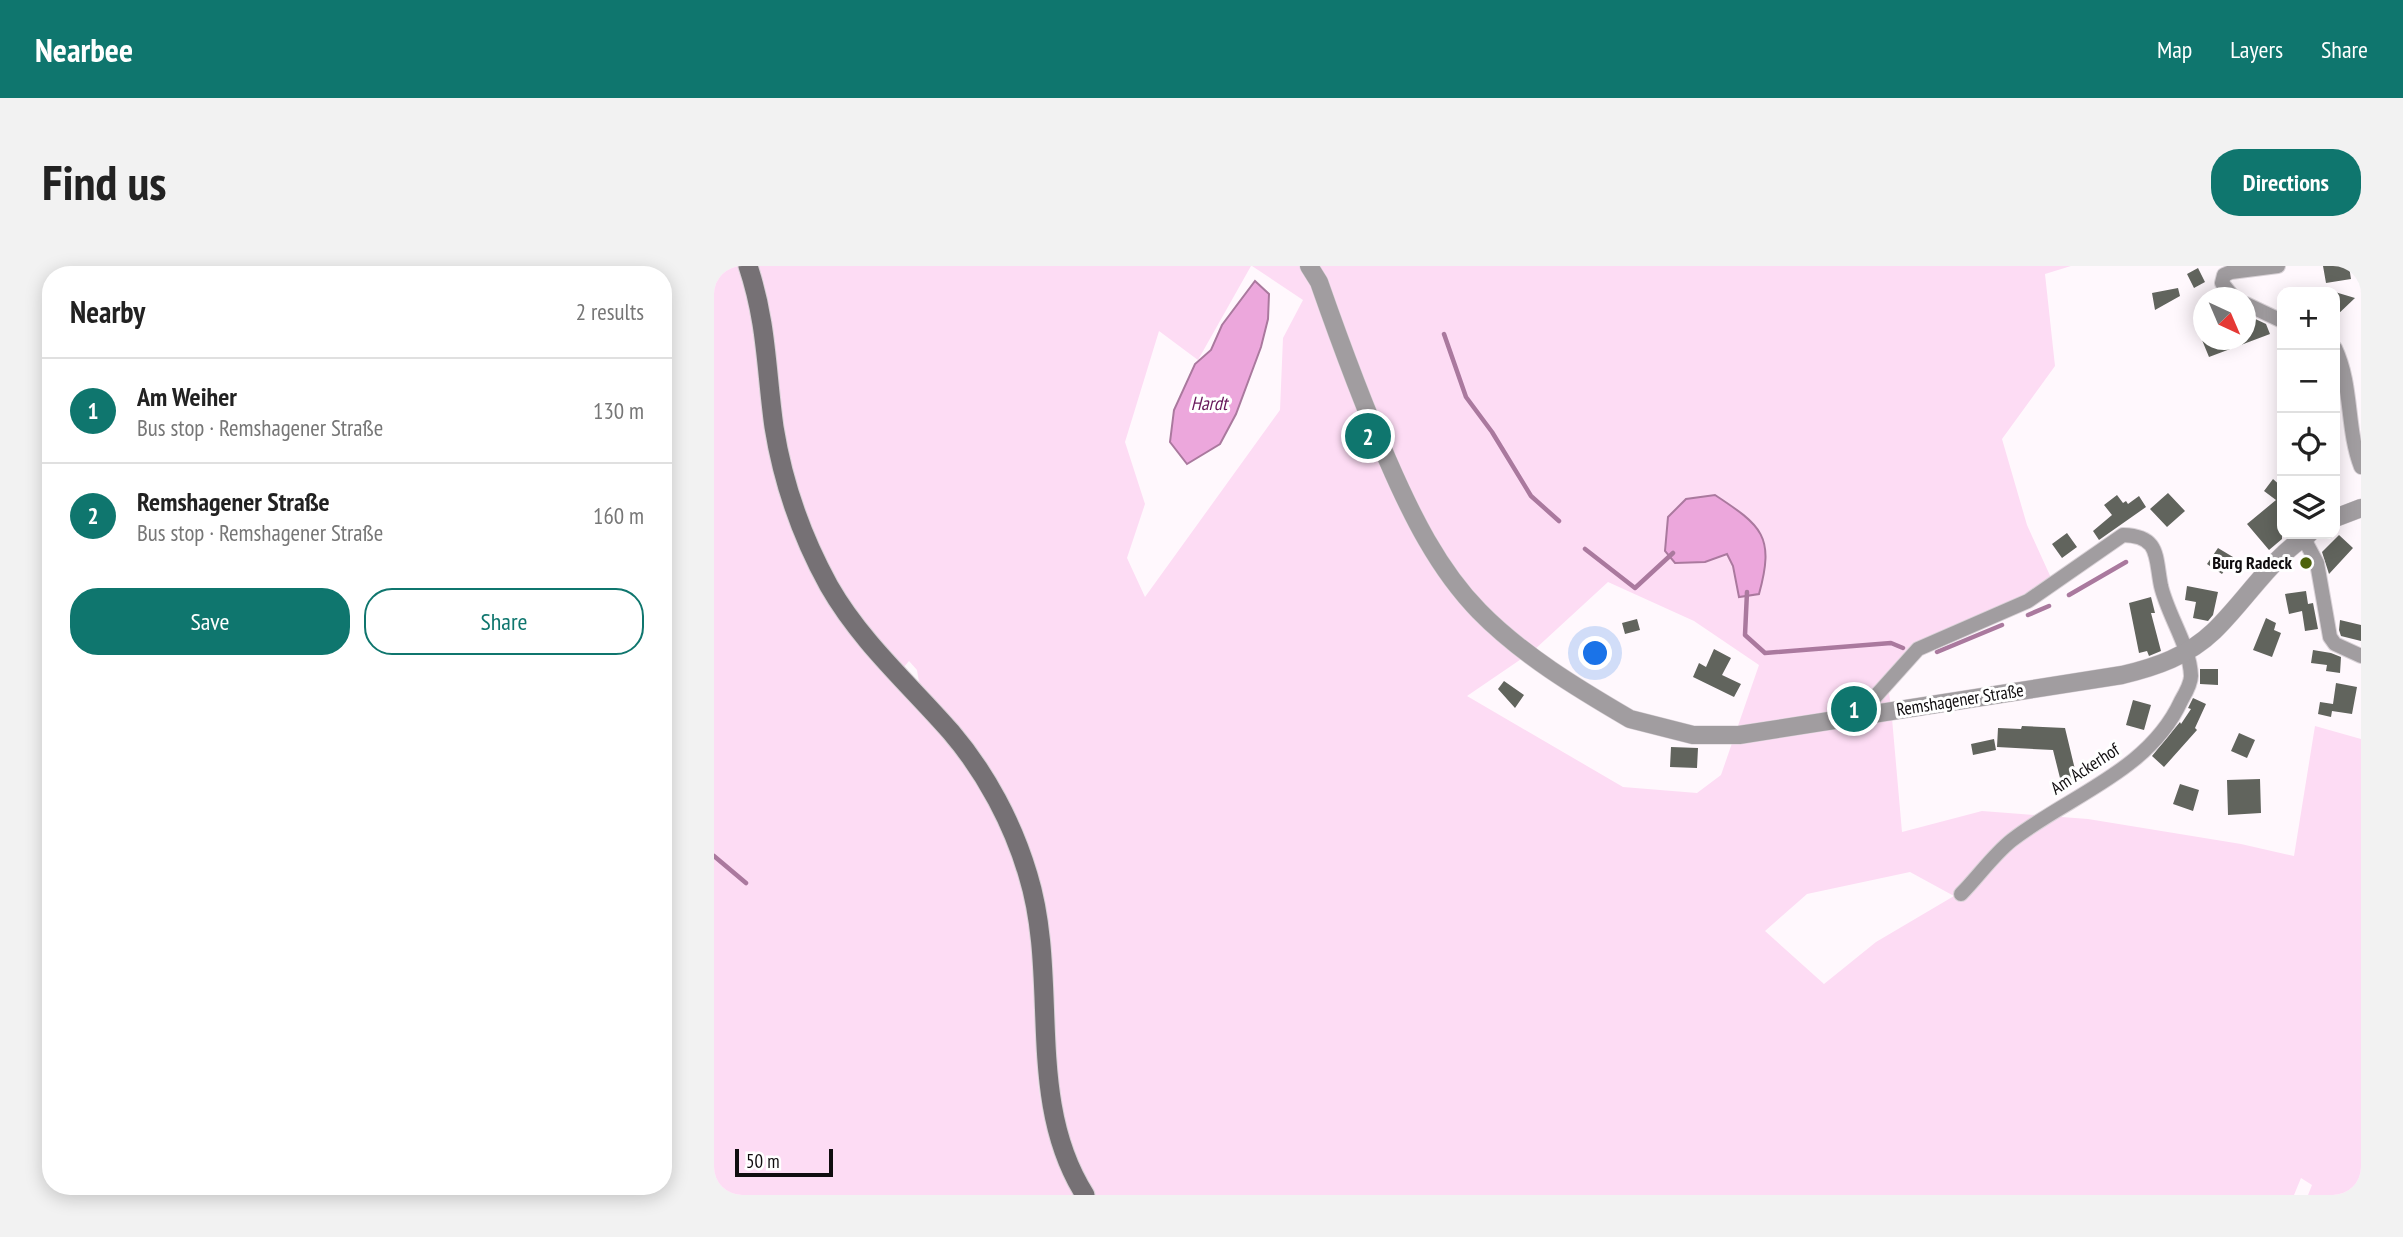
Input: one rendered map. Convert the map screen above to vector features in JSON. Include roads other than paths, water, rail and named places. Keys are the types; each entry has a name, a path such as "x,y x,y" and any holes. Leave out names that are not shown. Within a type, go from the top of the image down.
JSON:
{"main road":[{"path":"748,266 763,323 775,428 784,472 803,535 830,587 863,635 951,733 980,772 1016,840 1037,912 1045,990 1047,1076 1065,1151 1086,1195"}],"street":[{"name":"Remshagener Straße","path":"1309,266 1319,282 1362,402 1411,514 1454,583 1479,611 1522,649 1563,679 1630,719 1693,735 1739,735 2122,675 2155,667 2186,653 2214,632 2261,576 2303,539"},
{"path":"2225,287 2222,283 2224,275 2278,266"},
{"path":"2256,309 2277,319"},
{"path":"2336,350 2348,394 2351,435 2361,467"},
{"path":"2340,516 2361,508"},
{"name":"Am Ackerhof","path":"1863,715 1874,698 1918,649 2028,601 2123,535 2141,536 2152,545 2165,602 2186,653 2192,679 2176,712 2160,737 2131,765 2067,803 2011,841 1961,894"},
{"path":"2307,539 2317,563 2326,629 2335,644 2361,656"}],"water":[{"name":"Hardt","path":"1255,281 1269,294 1268,319 1261,347 1236,414 1220,444 1187,464 1170,442 1174,410 1195,364 1211,350 1222,325"},
{"path":"1715,495 1744,515 1761,534 1765,545 1765,558 1759,594 1739,597 1733,566 1727,554 1705,562 1675,563 1665,551 1668,517 1686,499"}],"waterway":[{"path":"1444,334 1466,397 1492,432 1531,496 1559,521"},
{"path":"1585,549 1635,588 1673,553"},
{"path":"2069,595 2126,562"},
{"path":"1747,592 1745,635 1765,653 1891,643 1903,648"},
{"path":"2028,615 2049,606"},
{"path":"1937,652 2002,625"},
{"path":"714,856 746,883"}],"place":[{"name":"Remshagener Straße","path":"1368,436"},
{"name":"Burg Radeck","path":"2306,563"},
{"name":"Am Weiher","path":"1854,709"}]}
